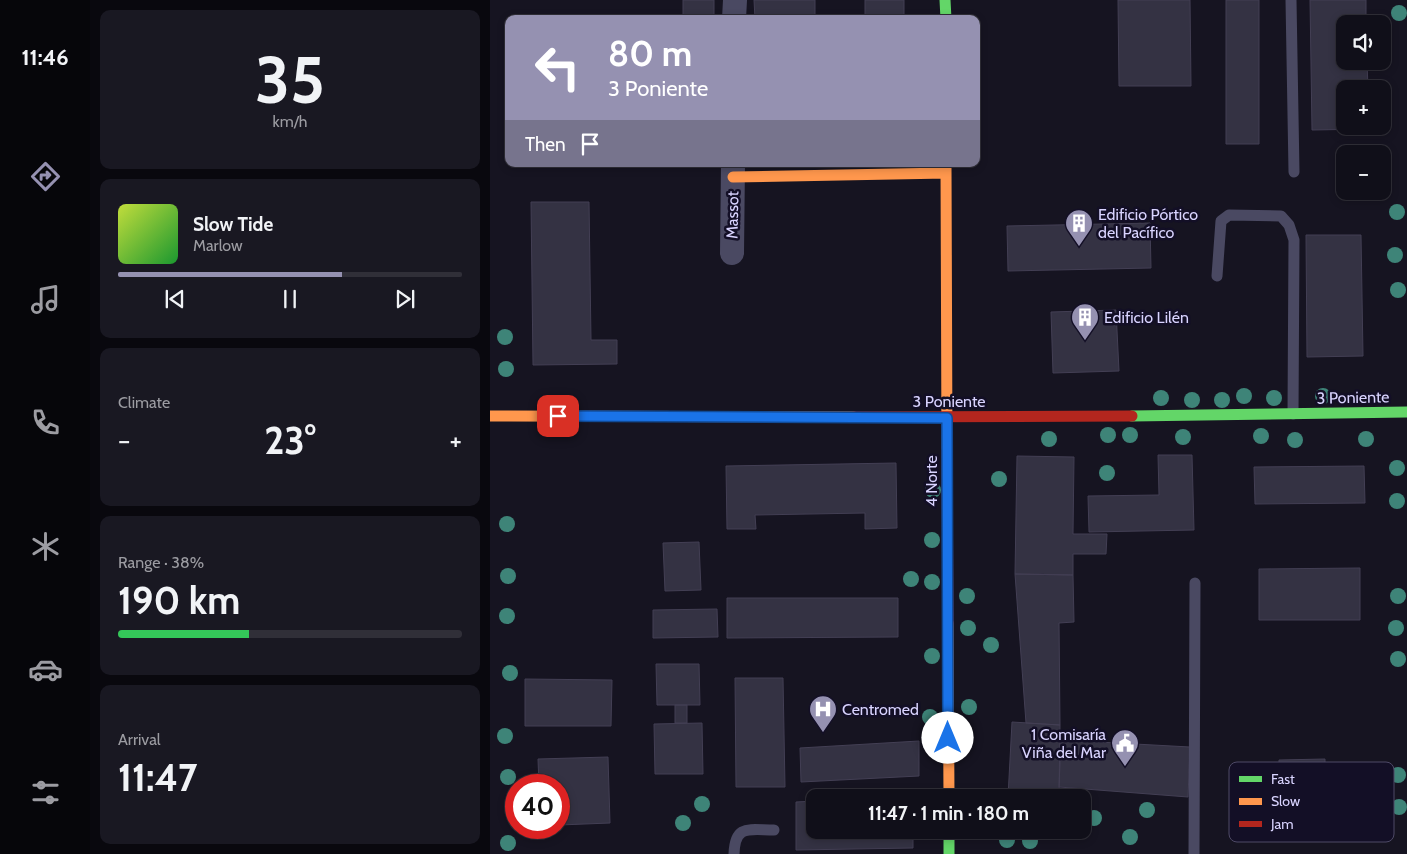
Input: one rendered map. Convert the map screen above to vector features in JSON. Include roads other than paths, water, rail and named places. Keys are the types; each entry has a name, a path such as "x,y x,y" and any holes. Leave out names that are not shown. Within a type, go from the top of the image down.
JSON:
{"street":[{"path":"734,15 735,0"},
{"path":"946,0 946,15"},
{"name":"Massot","path":"732,253 733,171 946,168"},
{"name":"4 Norte","path":"946,168 949,789"},
{"name":"3 Poniente","path":"490,416 947,418 1407,412"},
{"path":"949,839 949,854"}],"lane":[{"path":"1291,0 1294,172"},
{"path":"1217,276 1221,221 1229,215 1281,216 1289,225 1294,240 1293,414"},
{"path":"1194,854 1195,583"},
{"path":"734,854 734,842 737,834 744,830 774,830"}],"place":[{"name":"Edificio Pórtico del Pacífico","path":"1079,247"},
{"name":"Edificio Lilén","path":"1085,341"},
{"name":"Centromed","path":"823,733"},
{"name":"1 Comisaría Viña del Mar","path":"1125,767"}]}
